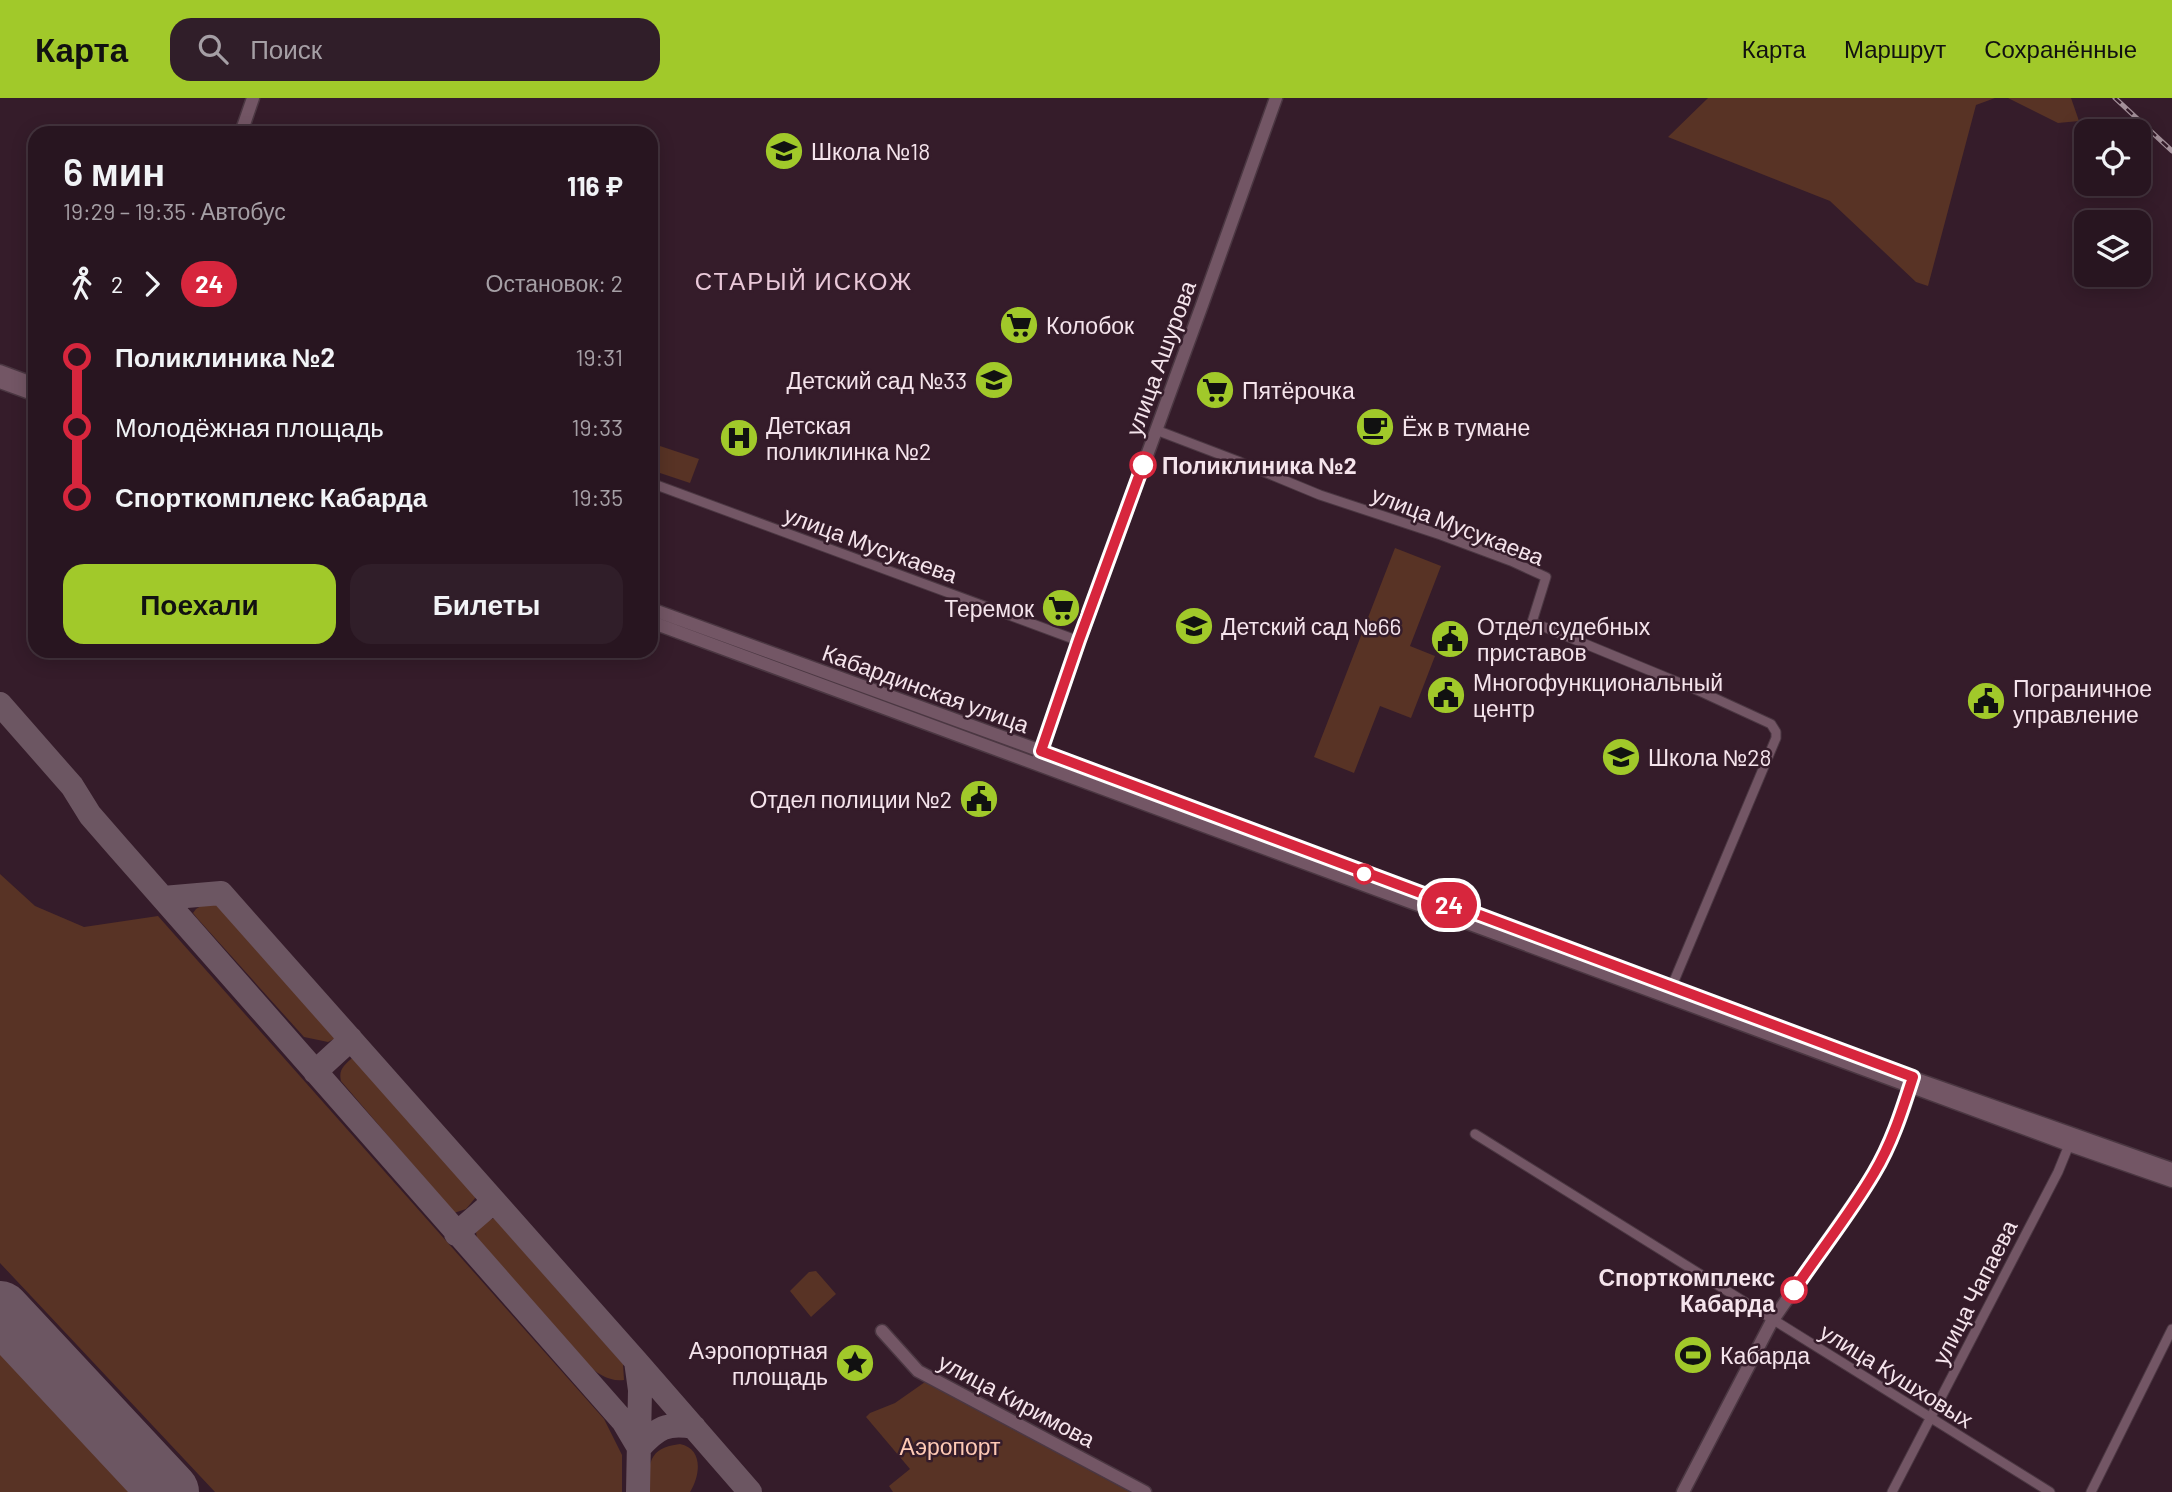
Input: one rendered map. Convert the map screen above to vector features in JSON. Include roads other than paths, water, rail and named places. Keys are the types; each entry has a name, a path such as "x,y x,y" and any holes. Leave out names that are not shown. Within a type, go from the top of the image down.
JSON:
{"main road":[{"path":"243,126 253,98"},
{"name":"улица Ашурова","path":"1039,758 1079,640 1276,98"},
{"path":"0,371 28,381"},
{"path":"0,382 28,392"},
{"name":"Кабардинская улица","path":"658,612 1039,758 1911,1082 2069,1145 2172,1181"},
{"name":"Кабардинская улица","path":"658,624 1039,758"},
{"path":"1683,1492 1773,1321 1874,1174 1893,1136 1911,1082"},
{"name":"Кабардинская улица","path":"1911,1082 2172,1169"},
{"name":"улица Киримова","path":"882,1331 918,1371 1145,1492"}],"street":[{"name":"улица Мусукаева","path":"1157,430 1320,495 1441,535 1546,577 1532,622 1772,724 1776,738 1669,992"},
{"name":"улица Мусукаева","path":"658,486 1079,640"},
{"name":"улица Кушховых","path":"1475,1134 2050,1492"},
{"name":"улица Чапаева","path":"1892,1492 2069,1145"},
{"path":"2091,1492 2172,1329"}],"railway":[{"path":"2115,98 2172,151"}],"place":[{"name":"Школа №18","path":"784,151"},
{"name":"Колобок","path":"1019,325"},
{"name":"Детский сад №33","path":"994,380"},
{"name":"Пятёрочка","path":"1215,390"},
{"name":"Ёж в тумане","path":"1375,427"},
{"name":"Детская поликлинка №2","path":"739,438"},
{"name":"Поликлиника №2","path":"1143,465"},
{"name":"Теремок","path":"1061,608"},
{"name":"Детский сад №66","path":"1194,626"},
{"name":"Отдел судебных приставов","path":"1450,639"},
{"name":"Многофункциональный центр","path":"1446,695"},
{"name":"Пограничное управление","path":"1986,701"},
{"name":"Школа №28","path":"1621,757"},
{"name":"Отдел полиции №2","path":"979,799"},
{"name":"Спорткомплекс Кабарда","path":"1794,1290"},
{"name":"Кабарда","path":"1693,1355"},
{"name":"Аэропортная площадь","path":"855,1363"}],"district":[{"name":"СТАРЫЙ ИСКОЖ","path":"804,280"}],"park label":[{"name":"Аэропорт","path":"950,1446"}]}
